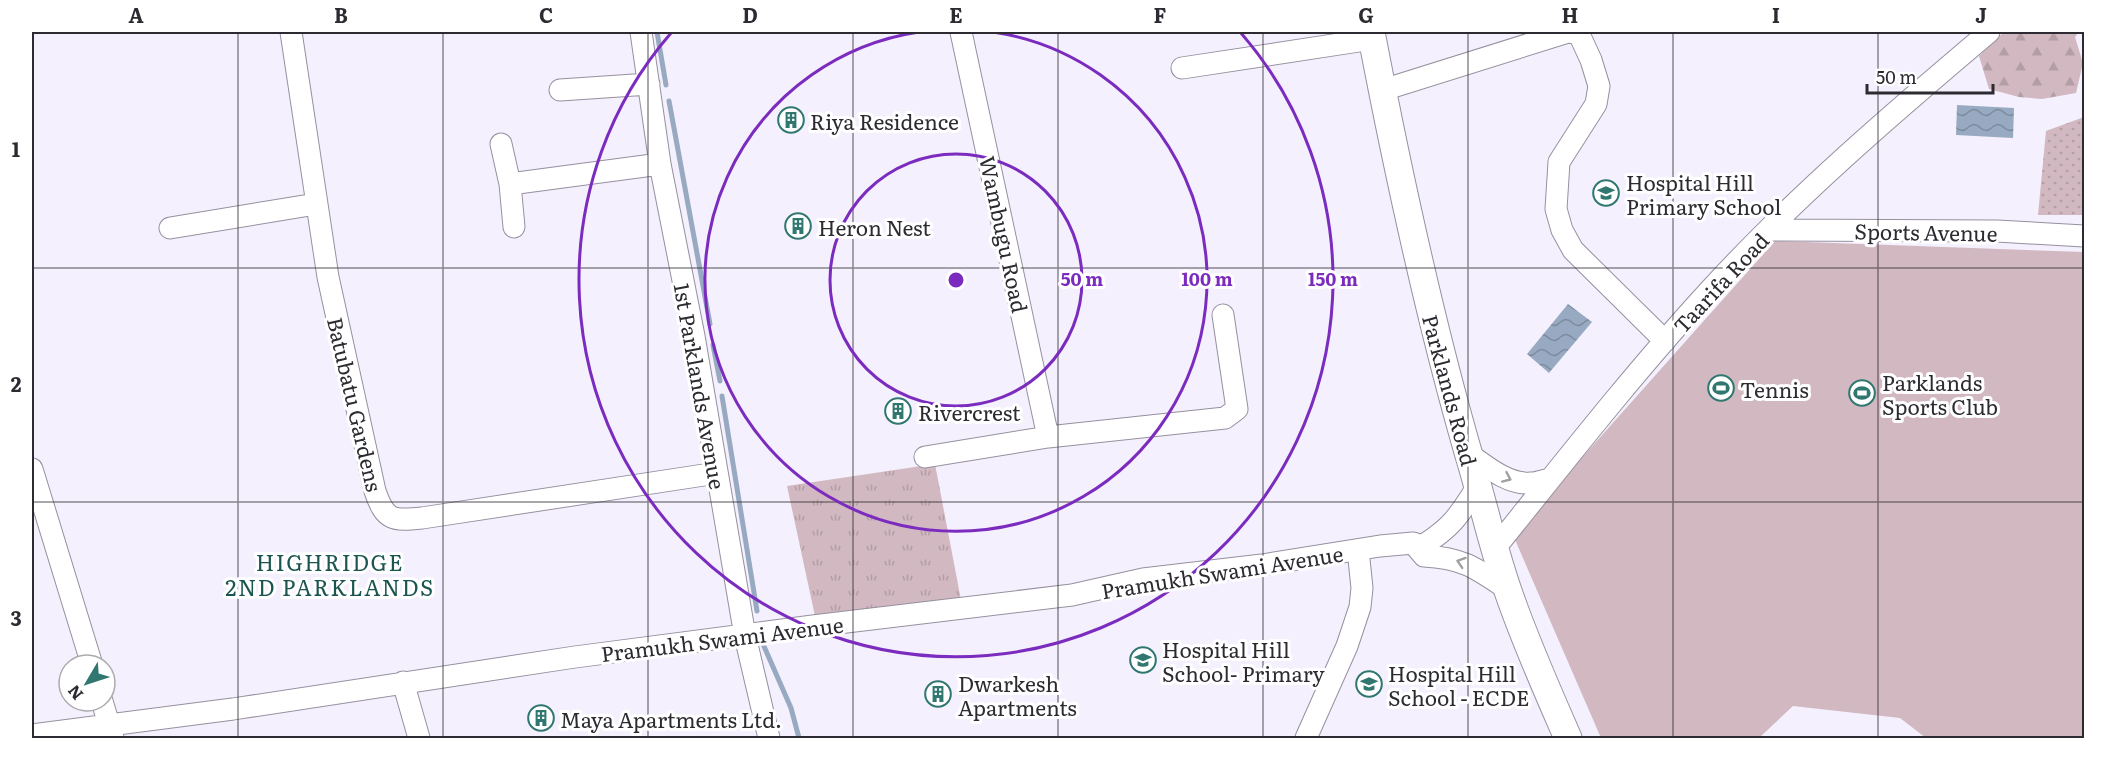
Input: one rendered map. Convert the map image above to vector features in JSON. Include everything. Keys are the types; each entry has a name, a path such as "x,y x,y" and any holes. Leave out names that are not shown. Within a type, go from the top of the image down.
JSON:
{"main road":[{"name":"Parklands Road","path":"1372,35 1408,218 1477,487 1508,590 1568,738"}],"street":[{"name":"Batubatu Gardens","path":"291,32 328,277 372,480 380,507 387,515 400,520 422,518 717,473"},
{"name":"1st Parklands Avenue","path":"641,32 660,164 694,336 745,636 769,738"},
{"name":"Wambugu Road","path":"961,32 1048,437"},
{"path":"1383,90 1568,32 1579,34 1591,60 1599,86 1596,104 1558,162 1556,209 1562,230 1573,250 1665,341"},
{"name":"Taarifa Road","path":"1496,547 1601,415 1708,292 1768,230 1903,105 1989,32"},
{"path":"1182,68 1372,35"},
{"path":"560,90 649,84"},
{"path":"501,144 510,184 514,226"},
{"path":"510,184 660,164"},
{"path":"170,228 316,204"},
{"name":"Sports Avenue","path":"1768,230 1996,231 2085,236"},
{"path":"925,457 1048,437 1225,418 1237,409 1223,315"},
{"path":"1469,454 1516,482 1530,483 1550,479"},
{"path":"32,469 88,653"},
{"name":"Pramukh Swami Avenue","path":"32,735 111,731 402,682 575,657 1072,595 1143,579 1262,565 1358,550 1413,543 1422,546 1444,532 1454,522 1477,487"},
{"path":"1413,543 1424,556 1459,561 1474,567 1508,590"},
{"path":"1306,738 1347,646 1359,607 1362,588 1358,550"},
{"path":"402,682 419,738"},
{"path":"106,713 111,731"}],"green space":[{"path":"2004,32 2079,32 2075,37 2083,63 2076,93 2042,99 2019,97 1989,89 1979,56"},
{"path":"2084,117 2084,215 2038,215 2046,131"},
{"name":"Parklands Sports Club","path":"1775,241 2084,252 2084,738 1926,738 1900,718 1793,706 1759,738 1601,738 1513,535"},
{"path":"935,464 961,600 815,616 787,486"}],"water":[{"path":"1957,105 2014,108 2013,138 1956,135"},
{"path":"1568,304 1592,322 1549,373 1527,354"}],"waterway":[{"path":"657,32 666,85"},
{"path":"669,101 710,324"},
{"path":"713,345 720,381"},
{"path":"722,396 757,611"},
{"path":"763,644 791,708 799,738"}],"place":[{"name":"Riya Residence","path":"791,120"},
{"name":"Hospital Hill Primary School","path":"1606,193"},
{"name":"Heron Nest","path":"798,226"},
{"name":"Tennis","path":"1721,388"},
{"name":"Parklands Sports Club","path":"1862,393"},
{"name":"Rivercrest","path":"898,411"},
{"name":"Hospital Hill School- Primary","path":"1143,660"},
{"name":"Hospital Hill School - ECDE","path":"1369,684"},
{"name":"Dwarkesh Apartments","path":"938,694"},
{"name":"Maya Apartments Ltd.","path":"541,718"}],"district":[{"name":"HIGHRIDGE 2ND PARKLANDS","path":"330,574"}]}
